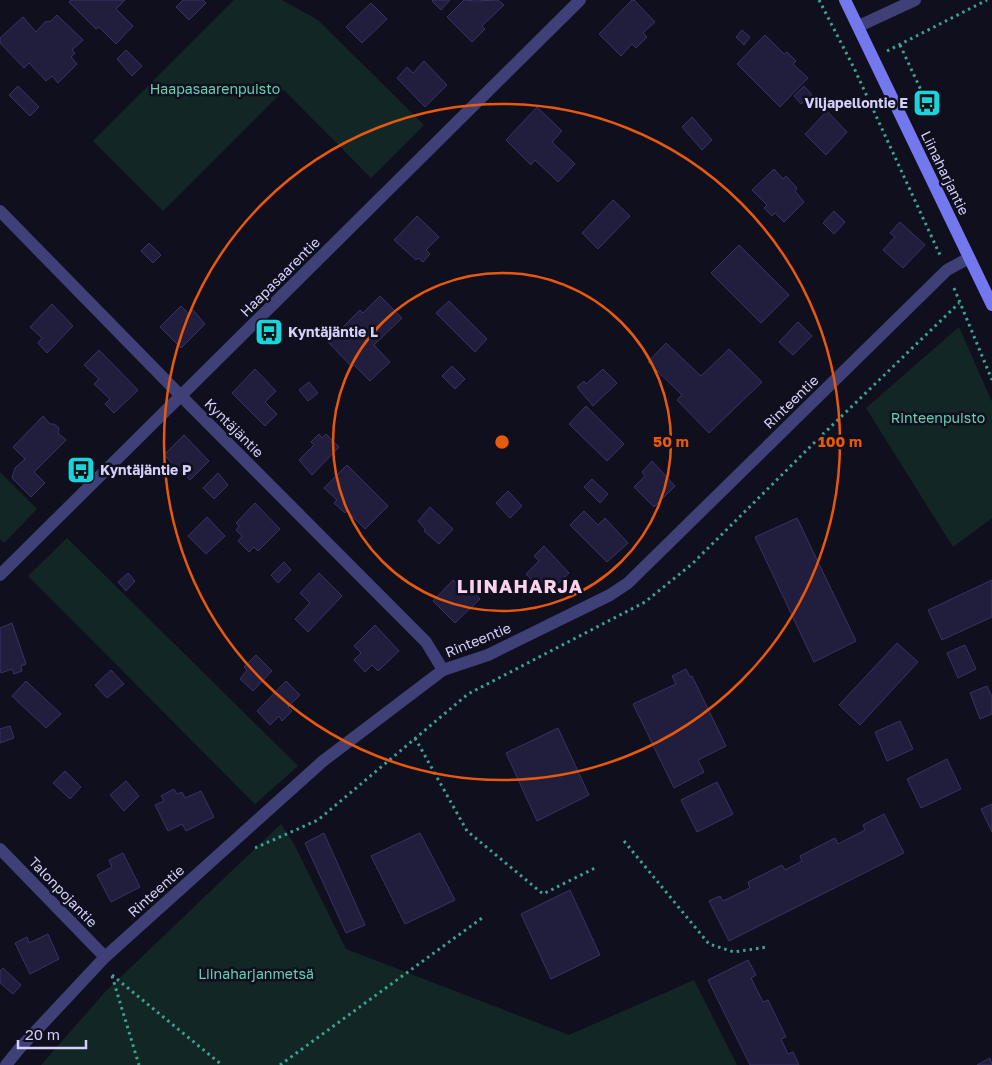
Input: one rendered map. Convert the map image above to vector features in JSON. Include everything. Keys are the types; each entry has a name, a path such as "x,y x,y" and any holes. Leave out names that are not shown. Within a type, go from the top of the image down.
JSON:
{"main road":[{"name":"Liinaharjantie","path":"845,0 992,305"}],"street":[{"name":"Haapasaarentie","path":"0,575 580,0"},
{"path":"858,26 915,0"},
{"name":"Kyntäjäntie","path":"0,211 426,642 444,670"},
{"name":"Rinteentie","path":"6,1065 105,957 322,760 444,670 488,656 610,595 628,583 947,270 969,258"},
{"name":"Talonpojantie","path":"0,849 105,957"}],"path":[{"path":"819,0 854,68 947,270 992,380"},
{"path":"854,68 987,0"},
{"path":"900,44 927,103"},
{"path":"250,850 318,820 468,694 645,602 692,564 959,303"},
{"path":"415,738 467,831 543,894 595,868"},
{"path":"624,841 709,944 734,952 767,947"},
{"path":"280,1065 482,918"},
{"path":"105,982 119,968"},
{"path":"111,975 139,1065"},
{"path":"111,975 222,1065"}],"green space":[{"name":"Haapasaarenpuisto","path":"234,0 282,0 318,20 424,125 371,178 284,90 163,211 93,141"},
{"name":"Rinteenpuisto","path":"959,327 992,402 992,518 953,547 866,408"},
{"path":"0,472 37,509 4,543 0,539"},
{"path":"67,538 298,766 255,804 28,576"},
{"name":"Liinaharjanmetsä","path":"281,824 294,844 346,949 569,1035 694,980 737,1065 41,1065 106,991"}],"building":[{"path":"71,0 125,0 116,9 133,26 116,44 99,27 96,29 69,2"},
{"path":"183,0 203,0 206,3 189,20 176,7"},
{"path":"433,0 450,0 441,10"},
{"path":"464,0 498,0 504,5 482,26 485,29 472,42 447,17"},
{"path":"632,0 655,22 643,33 647,37 636,48 632,44 621,56 599,34"},
{"path":"371,3 387,19 362,43 346,27"},
{"path":"57,15 83,40 72,50 75,53 71,57 77,64 58,83 52,76 46,81 29,63 24,68 0,43 0,38 23,17 36,32 45,22 51,21"},
{"path":"742,30 750,37 744,45 736,37"},
{"path":"765,35 784,54 787,52 796,61 793,64 808,78 780,107 737,64"},
{"path":"126,50 142,66 132,76 117,59"},
{"path":"424,61 447,85 425,107 397,78 407,67 413,73"},
{"path":"18,86 39,107 30,116 9,95"},
{"path":"804,86 812,95 801,104 794,96"},
{"path":"537,107 562,131 552,142 575,164 558,182 535,160 531,165 506,140"},
{"path":"827,111 847,132 826,155 805,134"},
{"path":"692,117 712,140 702,150 682,127"},
{"path":"774,169 783,179 786,176 797,188 795,191 804,202 784,222 775,213 772,216 764,208 767,205 752,190"},
{"path":"613,200 630,216 598,249 582,233"},
{"path":"834,211 845,222 834,234 823,223"},
{"path":"417,216 439,237 426,250 430,254 423,262 418,258 416,260 394,240"},
{"path":"900,222 925,245 903,268 883,250 895,237 890,233"},
{"path":"149,243 161,255 153,263 141,251"},
{"path":"739,245 789,295 761,323 711,273"},
{"path":"380,296 402,318 374,345 390,362 370,381 354,365 352,367 328,342 360,310 363,313"},
{"path":"449,301 487,339 475,352 436,313"},
{"path":"52,304 73,326 47,353 38,343 42,338 30,327"},
{"path":"181,306 189,314 193,310 205,324 181,348 160,327"},
{"path":"798,322 812,336 793,355 779,342"},
{"path":"666,343 701,376 729,349 762,382 709,433 677,400 682,395 648,362"},
{"path":"99,350 138,390 114,413 105,404 110,399 94,384 99,379 84,365"},
{"path":"452,366 465,379 455,389 442,376"},
{"path":"255,369 276,391 265,402 277,414 265,426 232,393"},
{"path":"603,369 617,383 593,406 577,387 584,381 586,384"},
{"path":"309,382 318,393 308,401 299,390"},
{"path":"586,406 624,444 607,461 569,424"},
{"path":"43,416 50,424 54,424 59,428 58,433 66,440 34,472 45,483 31,497 12,478 15,468 25,459 13,447"},
{"path":"319,434 322,438 326,434 339,447 312,475 299,460 314,445 311,442"},
{"path":"184,435 209,461 190,480 181,471 177,476 167,467 171,462 164,455"},
{"path":"652,461 675,486 654,507 634,487 645,476 642,472"},
{"path":"347,465 388,506 365,529 347,511 345,513 334,503 337,500 324,488"},
{"path":"218,473 228,485 214,499 203,488"},
{"path":"592,479 608,494 600,503 584,487"},
{"path":"508,491 522,506 510,518 496,503"},
{"path":"255,503 280,529 258,551 254,547 249,552 238,541 242,536 236,530 239,526 236,523"},
{"path":"430,507 453,529 439,544 424,531 425,529 418,521"},
{"path":"584,511 598,525 605,518 628,543 607,562 570,525"},
{"path":"207,517 225,536 206,554 188,536"},
{"path":"797,518 856,641 814,662 755,537"},
{"path":"544,546 569,573 546,595 526,574 539,561 534,556"},
{"path":"284,562 291,570 278,583 271,575"},
{"path":"128,573 135,581 126,591 118,582"},
{"path":"319,573 342,596 308,632 295,619 310,603 300,593"},
{"path":"453,580 465,592 470,588 480,599 455,623 433,601"},
{"path":"992,580 992,617 942,640 928,610"},
{"path":"12,623 26,664 21,666 22,671 14,674 12,669 1,673 0,628"},
{"path":"375,625 399,651 378,671 372,665 365,672 354,660 361,653 354,646"},
{"path":"897,643 918,662 860,725 839,705"},
{"path":"965,645 976,669 958,678 947,653"},
{"path":"256,655 272,671 253,691 240,679 247,670 244,667"},
{"path":"686,669 690,677 692,676 726,746 698,760 704,772 674,788 633,704 676,684 672,676"},
{"path":"111,670 124,684 107,698 95,685"},
{"path":"26,681 61,714 46,728 12,696"},
{"path":"286,681 300,695 288,707 292,711 282,721 279,716 270,725 257,711"},
{"path":"987,686 992,697 992,714 980,719 970,693"},
{"path":"900,721 913,749 887,761 875,732"},
{"path":"10,726 14,738 0,743 0,729"},
{"path":"558,728 589,795 537,821 506,753"},
{"path":"947,759 961,789 921,808 907,779"},
{"path":"65,771 81,787 70,799 53,783"},
{"path":"126,781 139,796 124,811 110,795"},
{"path":"717,782 733,814 697,832 681,800"},
{"path":"174,789 177,794 182,792 185,798 201,791 214,817 186,831 182,824 168,831 155,805 164,801 161,796"},
{"path":"992,804 992,832 981,809"},
{"path":"884,814 904,853 729,941 709,901 720,896 723,901 750,888 748,882 782,865 785,870 802,861 800,856 835,838 838,844 865,830 863,825"},
{"path":"324,833 365,925 346,933 305,843"},
{"path":"420,833 455,900 405,924 371,856"},
{"path":"123,853 140,887 111,902 97,875 112,867 109,860"},
{"path":"570,890 600,955 551,979 521,914"},
{"path":"48,934 59,959 30,974 15,943 27,937 29,943"},
{"path":"748,960 756,975 751,978 763,1002 768,1000 786,1037 781,1039 788,1054 793,1052 799,1065 750,1065 708,980"},
{"path":"3,968 21,985 13,994 0,983 0,971"},
{"path":"990,1058 992,1065 977,1065"}],"place":[{"name":"Viljapellontie E","path":"927,103"},
{"name":"Kyntäjäntie L","path":"269,332"},
{"name":"Kyntäjäntie P","path":"81,470"}],"district":[{"name":"LIINAHARJA","path":"520,586"}]}
